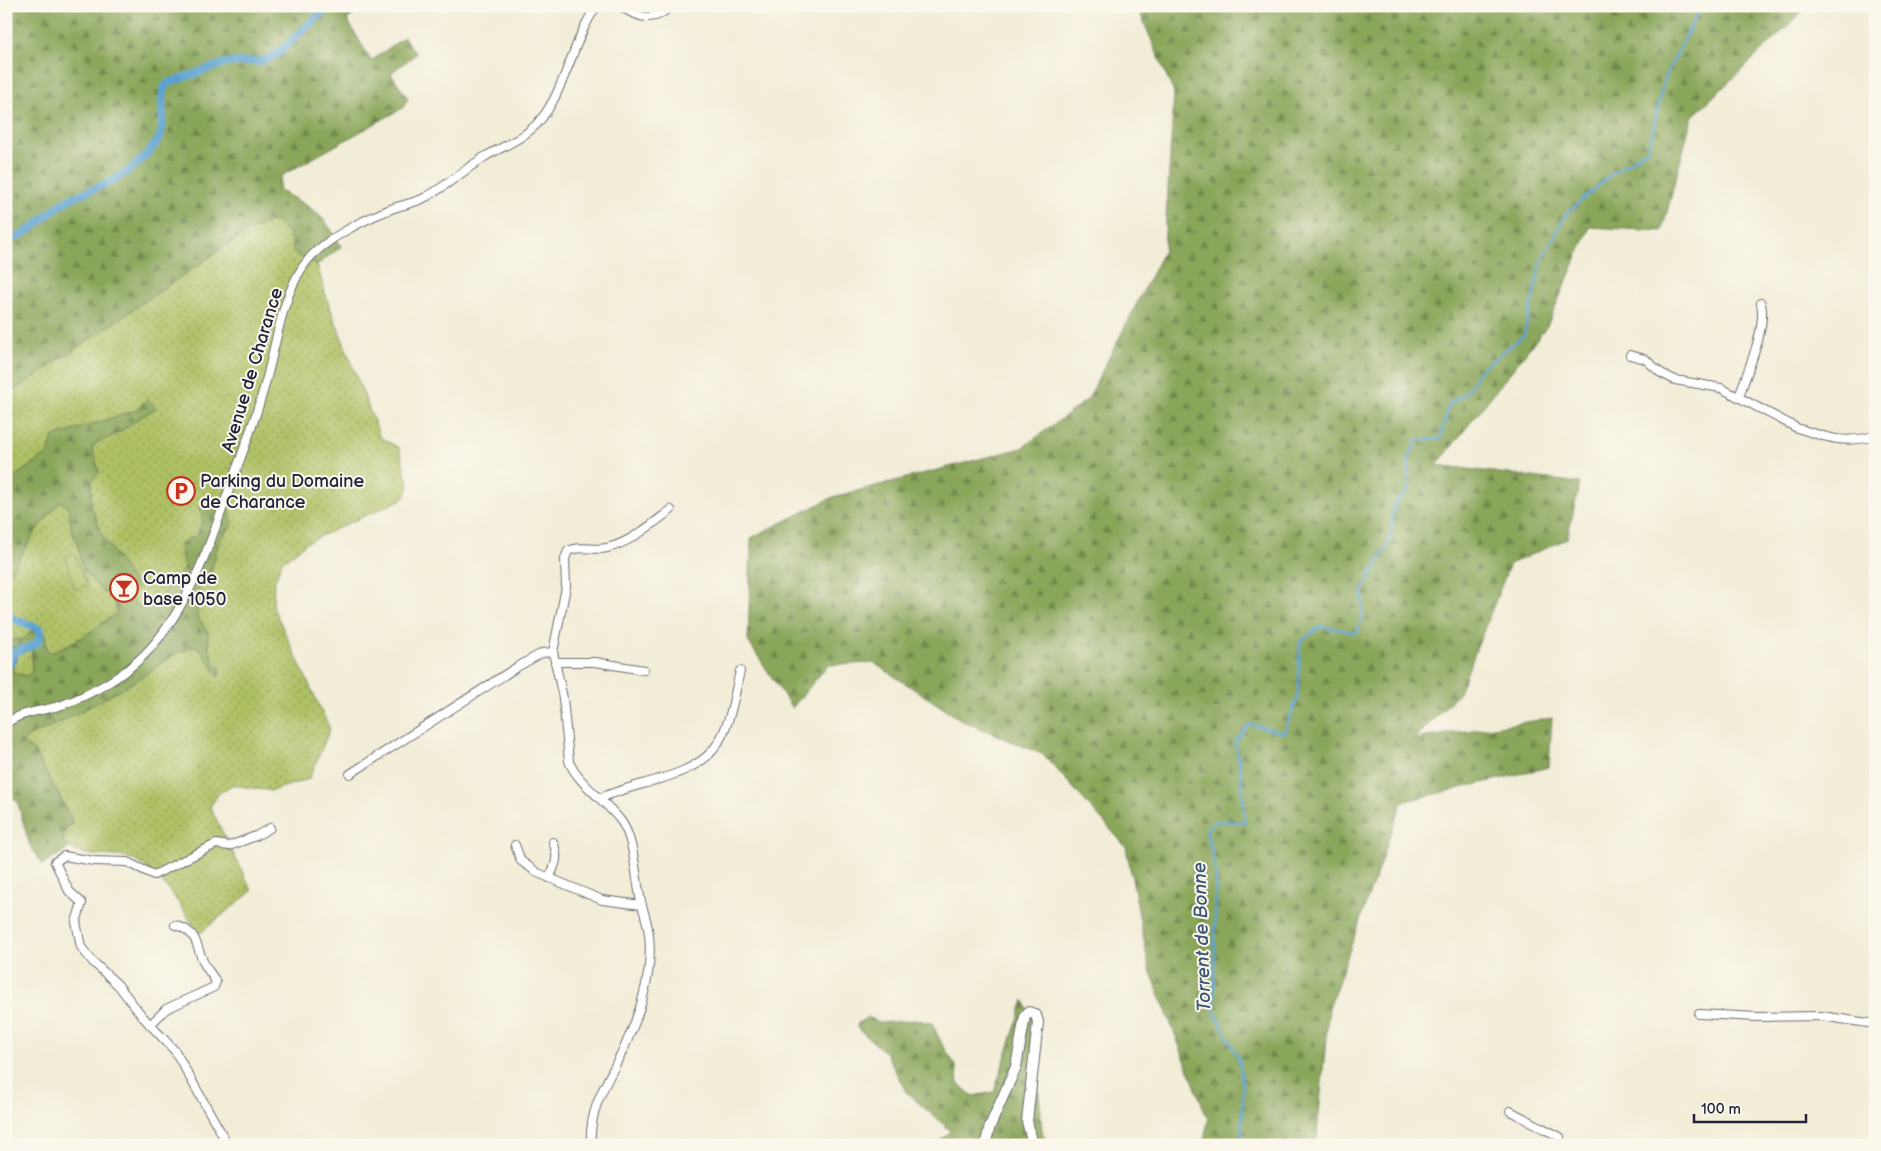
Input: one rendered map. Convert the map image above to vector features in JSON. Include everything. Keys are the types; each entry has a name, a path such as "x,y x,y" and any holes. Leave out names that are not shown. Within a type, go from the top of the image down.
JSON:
{"street":[{"name":"Avenue de Charance","path":"6,724 18,716 62,705 102,686 138,660 157,640 198,574 209,548 260,400 283,312 305,263 324,246 349,230 391,209 423,199 485,156 527,133 539,122 548,108 586,23 598,6"},
{"path":"620,6 636,16 650,18 658,16 670,6"},
{"path":"1739,397 1762,325 1764,313 1762,303"},
{"path":"1630,355 1645,359 1661,373 1675,380 1720,388 1797,428 1844,441 1875,436"},
{"path":"591,1145 592,1116 600,1092 628,1039 644,994 650,935 627,830 601,798 572,770 566,744 563,698 553,652 566,587 565,559 568,551 577,547 607,548 641,532 671,510"},
{"path":"350,774 517,667 542,653 553,652"},
{"path":"555,662 595,662 644,670"},
{"path":"601,798 670,774 704,759 714,749 730,715 740,671"},
{"path":"228,1145 175,1051 150,1025 118,984 93,962 81,947 76,928 82,903 69,891 55,862 64,856 94,861 127,862 154,875 216,844 229,846 256,836 270,828"},
{"path":"549,878 556,865 557,852 553,842"},
{"path":"515,845 521,861 538,873 602,900 642,905"},
{"path":"150,1025 166,1009 214,987 216,982 204,964 199,945 184,928 175,925"},
{"path":"985,1145 990,1126 1016,1066 1025,1016 1029,1012 1036,1015 1038,1022 1027,1120 1033,1145"},
{"path":"1699,1014 1758,1017 1821,1016 1875,1024"},
{"path":"1510,1111 1560,1137 1557,1145"}],"green space":[{"path":"6,6 368,6 347,19 371,61 404,37 416,54 391,73 408,99 403,108 281,176 279,190 316,212 335,235 341,247 317,265 294,253 289,233 273,220 246,232 6,396"},
{"path":"1137,6 1809,6 1692,117 1662,231 1590,227 1547,326 1437,465 1580,483 1567,539 1510,564 1459,693 1414,739 1552,718 1549,767 1402,802 1329,1008 1316,1145 1203,1145 1208,1120 1149,967 1126,847 1044,755 963,721 874,663 828,665 792,708 748,641 751,538 833,497 1022,448 1088,399 1164,250 1174,93"},
{"path":"273,220 290,233 294,253 317,265 328,302 380,437 399,448 409,486 404,498 308,542 282,562 274,583 273,607 330,729 309,779 271,791 232,785 219,793 210,807 252,891 199,934 171,893 145,866 125,857 78,852 63,840 66,827 74,824 58,793 22,743 29,736 65,720 137,680 176,653 197,646 219,676 220,667 214,664 209,648 208,632 197,617 199,587 210,576 219,541 233,524 203,521 197,535 180,544 184,568 169,583 163,597 137,606 129,595 137,588 101,533 91,505 91,482 99,472 92,448 97,442 115,435 156,408 137,410 53,437 48,454 6,482 6,396 246,232"},
{"path":"147,399 156,408 113,436 97,442 92,447 99,472 91,482 91,505 101,533 137,588 129,595 137,606 163,597 169,583 184,568 180,544 197,535 203,521 199,508 209,502 229,509 233,524 219,541 210,576 199,587 197,617 208,632 209,648 214,664 220,667 219,677 197,646 176,653 137,680 65,720 29,736 22,743 34,750 74,824 66,827 63,840 69,848 43,865 30,846 17,801 6,793 6,672 12,668 14,673 26,676 32,672 32,649 25,645 18,649 6,645 6,641 24,639 33,629 45,632 46,649 51,653 81,638 117,613 114,599 103,592 83,569 77,542 72,532 69,509 60,501 37,529 12,570 6,573 6,482 48,454 53,437 137,410"},
{"path":"60,500 69,509 72,532 77,542 83,569 103,592 114,599 117,613 81,638 51,653 46,649 47,642 24,639 6,641 6,573 12,570 37,529"},
{"path":"74,553 87,585 75,590 65,556"},
{"path":"25,645 32,649 32,672 26,676 14,673 12,668 16,664 18,649"},
{"path":"1024,1000 1033,1021 1042,1130 1047,1145 936,1145 951,1131 906,1092 886,1053 857,1028 858,1023 868,1017 879,1023 917,1020 932,1023 942,1044 956,1066 958,1083 972,1096 994,1092"}],"water":[{"path":"6,645 18,649 16,664 6,672"}],"waterway":[{"path":"6,240 15,238 30,230 56,208 69,200 119,177 145,156 159,138 163,124 163,93 168,83 225,63 262,61 277,54 329,6"},
{"name":"Torrent de Bonne","path":"1242,1145 1243,1088 1239,1059 1214,1011 1216,870 1206,829 1216,821 1245,822 1240,765 1235,742 1250,724 1284,733 1298,696 1300,642 1321,626 1357,633 1362,617 1363,590 1390,541 1394,505 1409,489 1408,461 1417,440 1440,439 1449,404 1467,392 1479,371 1524,335 1541,262 1566,214 1609,176 1649,148 1664,79 1701,6"},
{"path":"6,613 14,619 40,629 40,637 36,644 11,656"}],"place":[{"name":"Parking du Domaine de Charance","path":"181,491"},
{"name":"Camp de base 1050","path":"124,588"}]}
